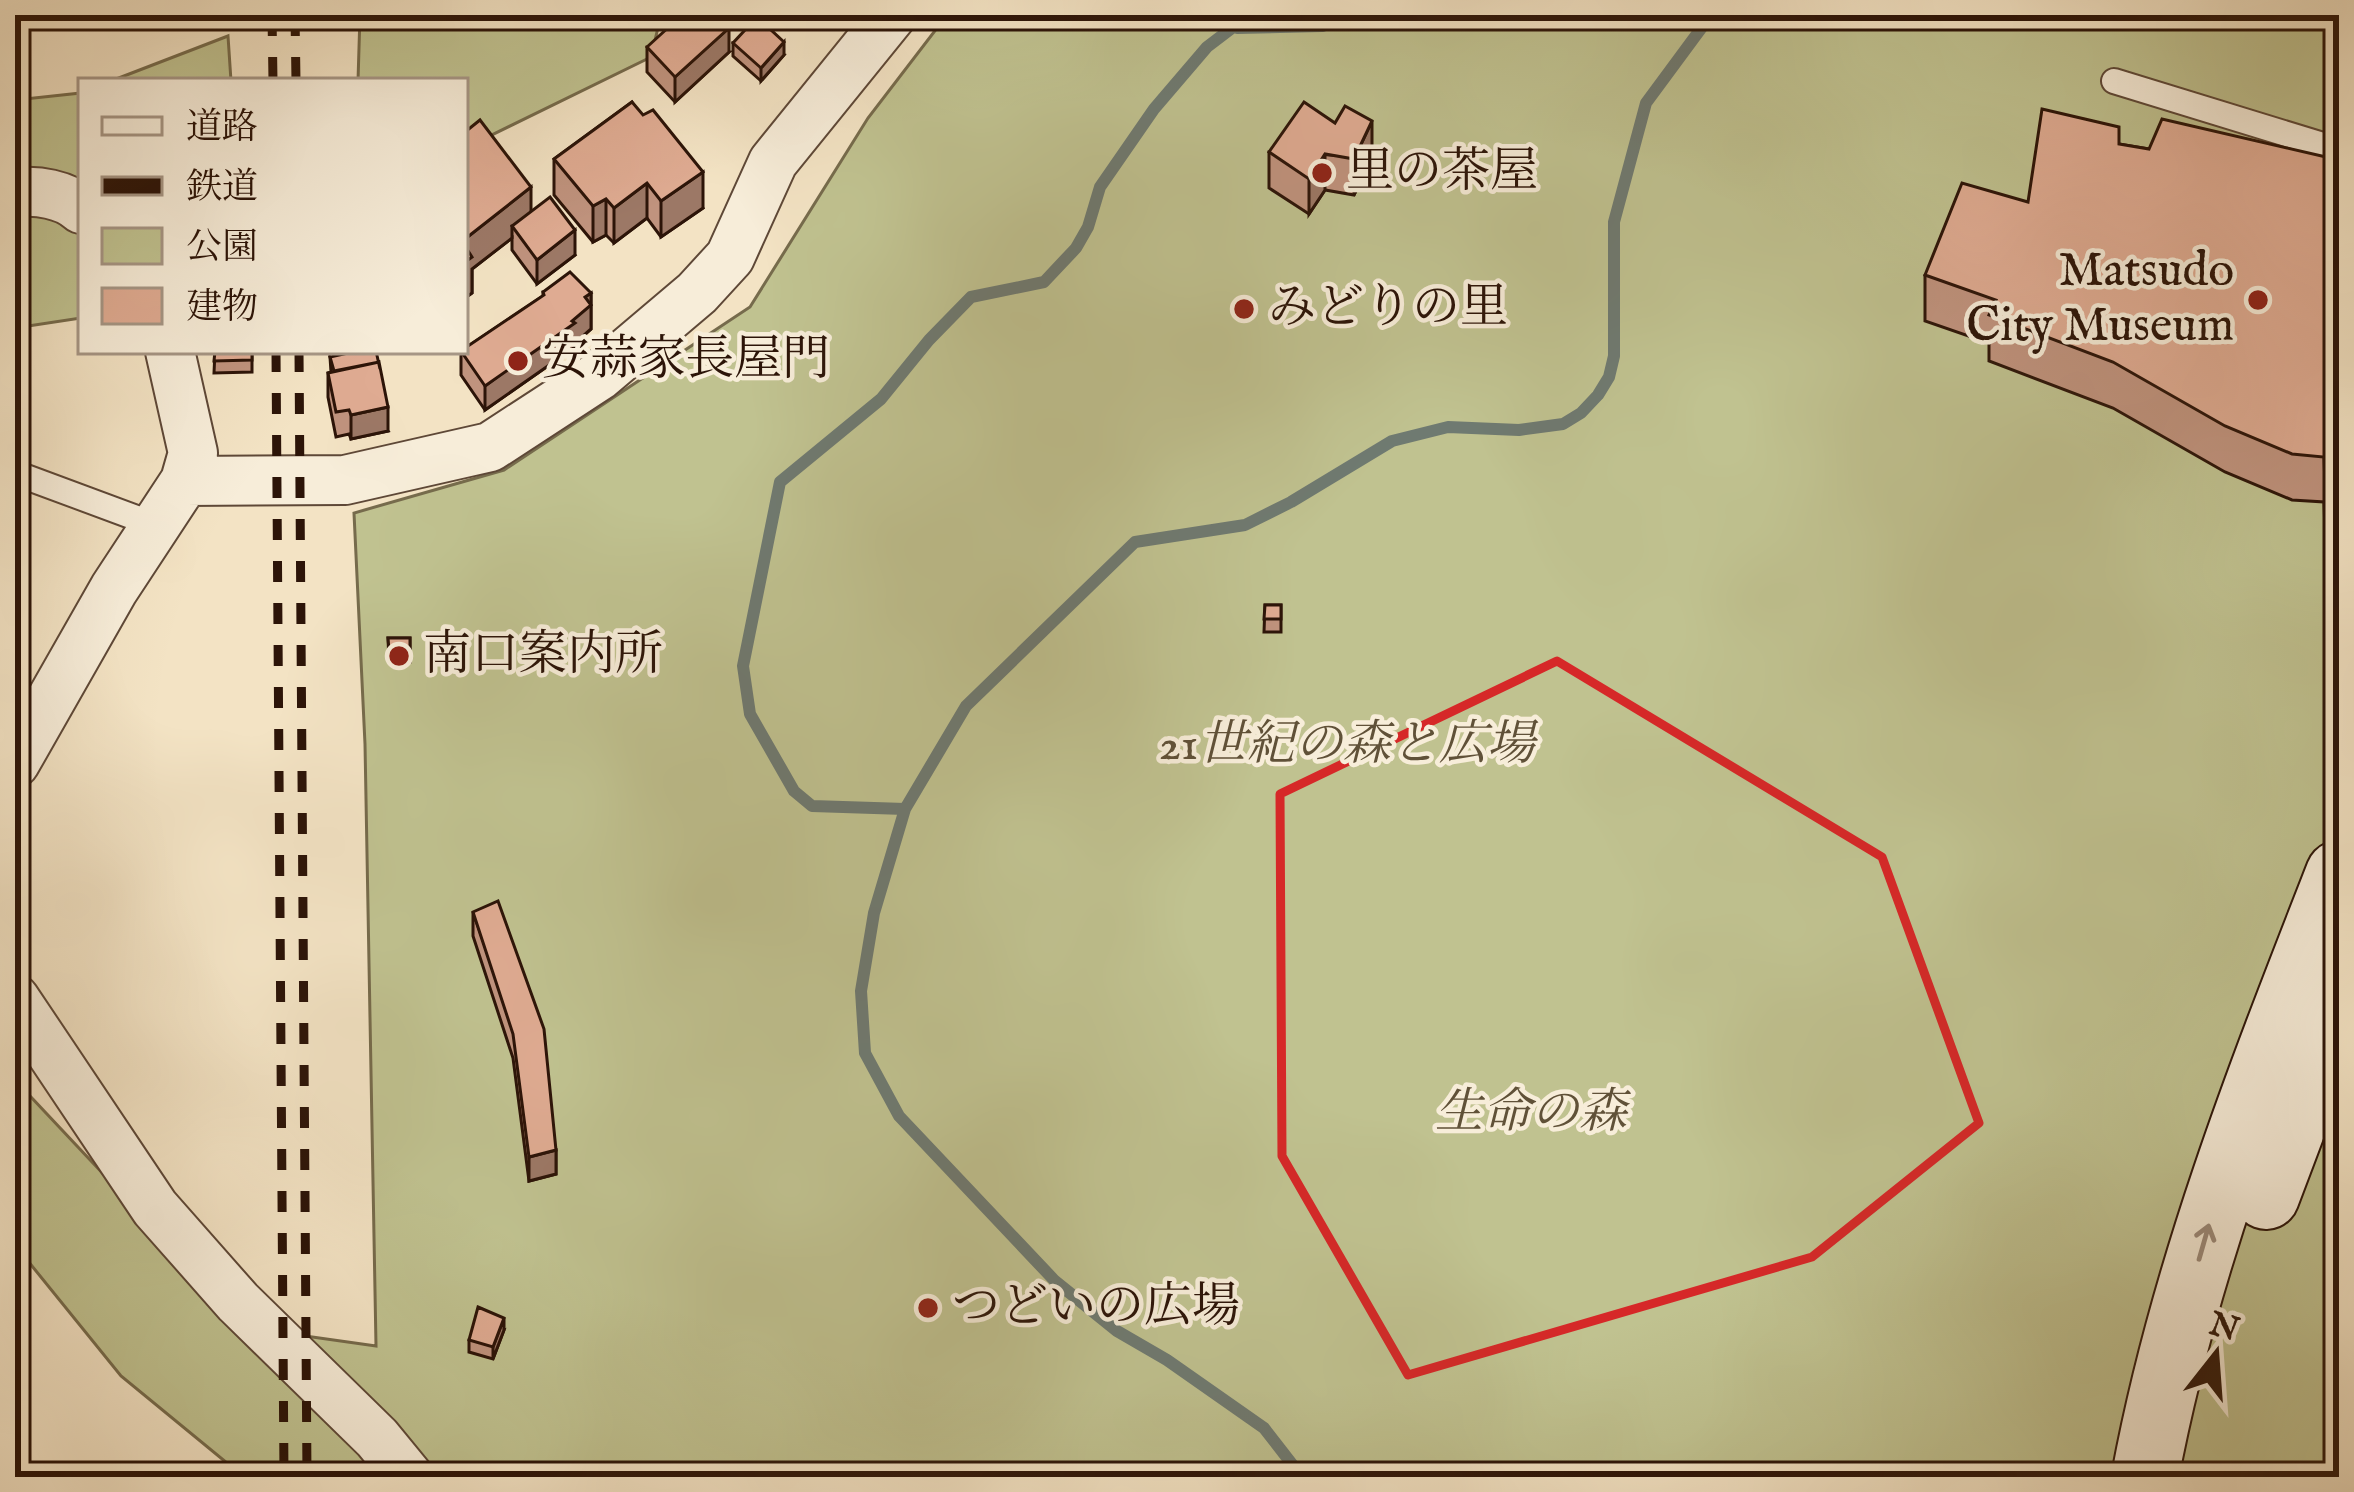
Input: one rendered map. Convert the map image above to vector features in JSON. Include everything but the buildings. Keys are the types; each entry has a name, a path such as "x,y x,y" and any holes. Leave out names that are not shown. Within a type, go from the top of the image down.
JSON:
{"street":[{"path":"185,481 344,480 490,447 545,412 680,312 730,257 773,162 892,15"},
{"path":"15,193 71,199 78,206"},
{"path":"15,763 114,589 185,481 193,454 171,354"},
{"path":"2145,1477 2158,1406 2211,1215 2339,874"},
{"path":"15,999 155,1208 238,1302 377,1438 409,1477"},
{"path":"2191,1477 2202,1408 2254,1227 2339,1003"}],"lane":[{"path":"2114,82 2339,150"},
{"path":"15,473 158,526"}],"highlighted area":[{"path":"1557,661 1882,857 1979,1123 1812,1257 1408,1375 1282,1156 1280,794"}],"green space":[{"path":"360,15 661,15 651,57 468,147 468,78 358,78"},
{"name":"21世紀の森と広場","path":"947,15 2339,15 2339,1477 244,1477 121,1376 15,1245 15,1080 248,1328 376,1346 365,744 354,513 504,470 750,307 868,118"},
{"path":"228,36 231,78 119,78"},
{"path":"78,93 78,318 15,328 15,100"}],"waterway":[{"path":"905,809 812,806 794,791 750,714 743,666 780,482 881,399 971,297 1044,282 1076,248 1100,187 1154,109 1207,47 1249,15"},
{"path":"1237,28 1322,26 1352,15"},
{"path":"1302,1477 1264,1428 1117,1331 1055,1281 899,1116 865,1053 861,991 874,913 905,809 966,706 1135,542 1245,525 1392,441 1448,427 1519,430 1563,424 1598,395 1614,356 1614,222 1646,103 1711,15"}],"railway":[{"path":"272,15 273,78"},
{"path":"295,15 296,78"},
{"path":"276,354 284,1477"},
{"path":"299,354 307,1477"}],"place":[{"name":"里の茶屋","path":"1322,173"},
{"name":"Matsudo City Museum","path":"2258,300"},
{"name":"みどりの里","path":"1244,309"},
{"name":"安蒜家長屋門","path":"518,361"},
{"name":"南口案内所","path":"399,656"},
{"name":"つどいの広場","path":"928,1308"}],"park label":[{"name":"生命の森","path":"1531,1114"}]}
